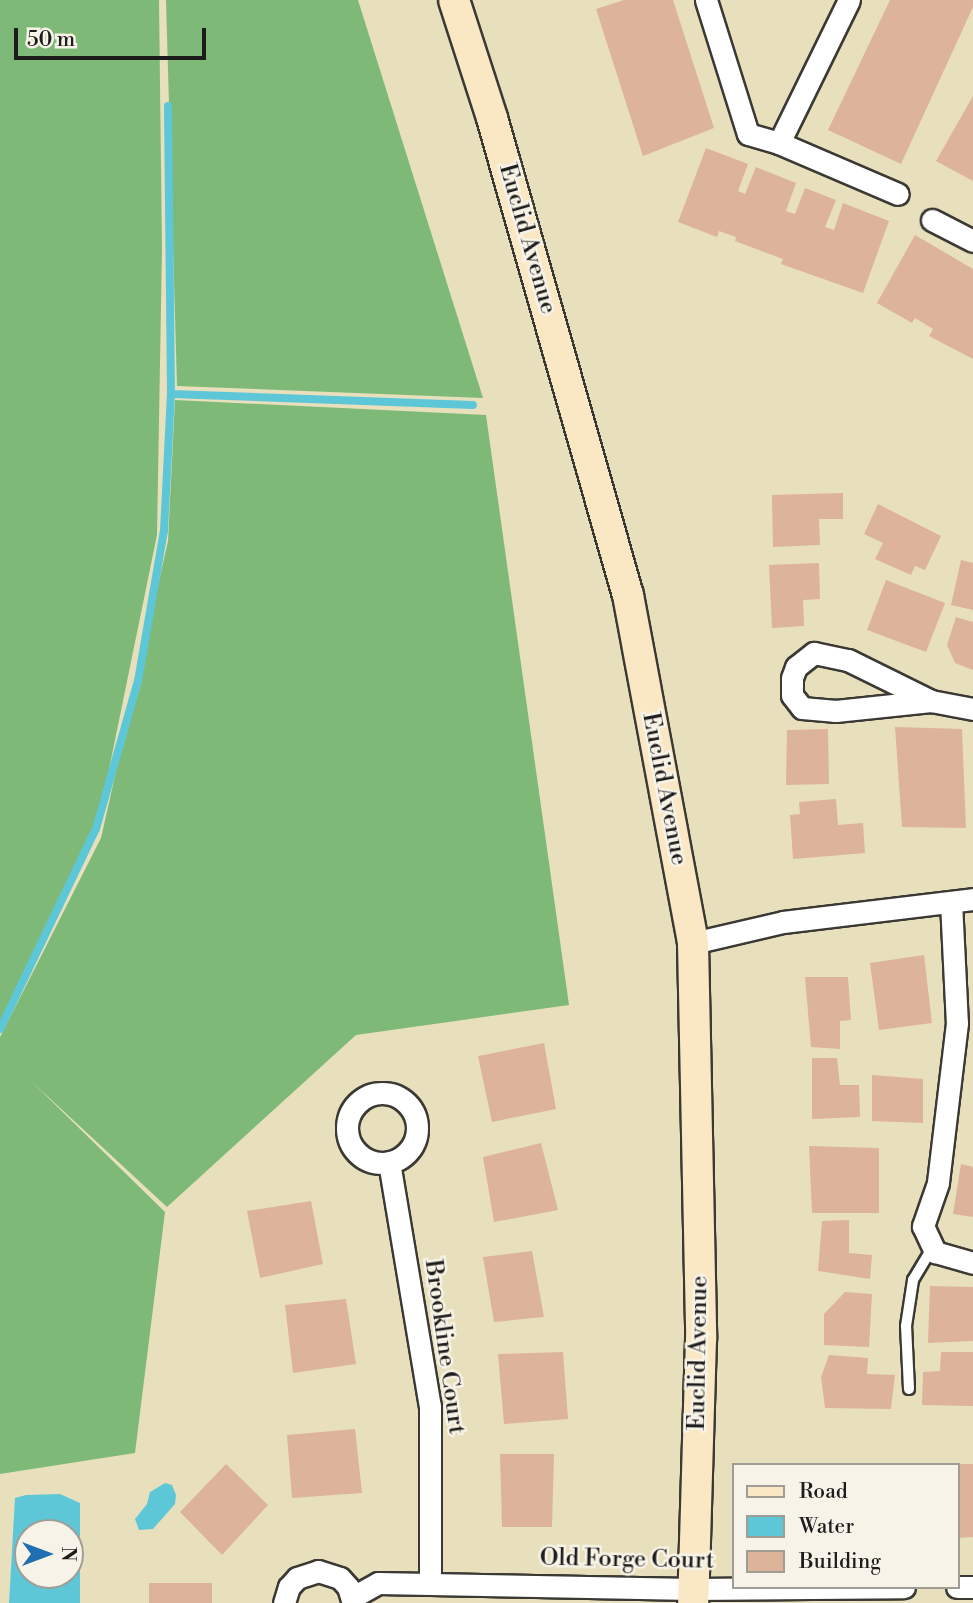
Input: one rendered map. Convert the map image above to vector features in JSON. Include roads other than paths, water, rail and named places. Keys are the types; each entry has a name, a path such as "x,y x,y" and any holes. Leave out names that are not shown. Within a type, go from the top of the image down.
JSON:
{"main road":[{"name":"Euclid Avenue","path":"454,0 492,118 628,595 693,943 701,1339 693,1596"}],"street":[{"path":"706,0 748,134 779,143 898,194"},
{"path":"779,143 849,0"},
{"path":"932,220 973,241"},
{"path":"931,701 836,711 802,708 792,695 792,678 796,667 814,653 849,660 931,701 973,709"},
{"path":"693,943 783,922 973,899"},
{"path":"951,902 957,1023 938,1183 923,1226 935,1252 973,1263"},
{"name":"Brookline Court","path":"389,1162 430,1406 430,1582"},
{"name":"Old Forge Court","path":"284,1603 289,1587 297,1578 318,1571 340,1578 353,1600 378,1583 430,1582 693,1596 857,1589"}],"lane":[{"path":"909,1389 906,1326 913,1280 933,1248"}],"water":[{"path":"165,1483 172,1485 176,1495 175,1504 153,1529 139,1530 135,1519 147,1504 150,1492"},
{"path":"60,1494 80,1503 80,1519 14,1519 14,1589 80,1589 80,1603 9,1603 15,1498"}],"waterway":[{"path":"0,1029 96,829 138,681 164,531 171,394 168,106"},
{"path":"171,394 473,405"}]}
